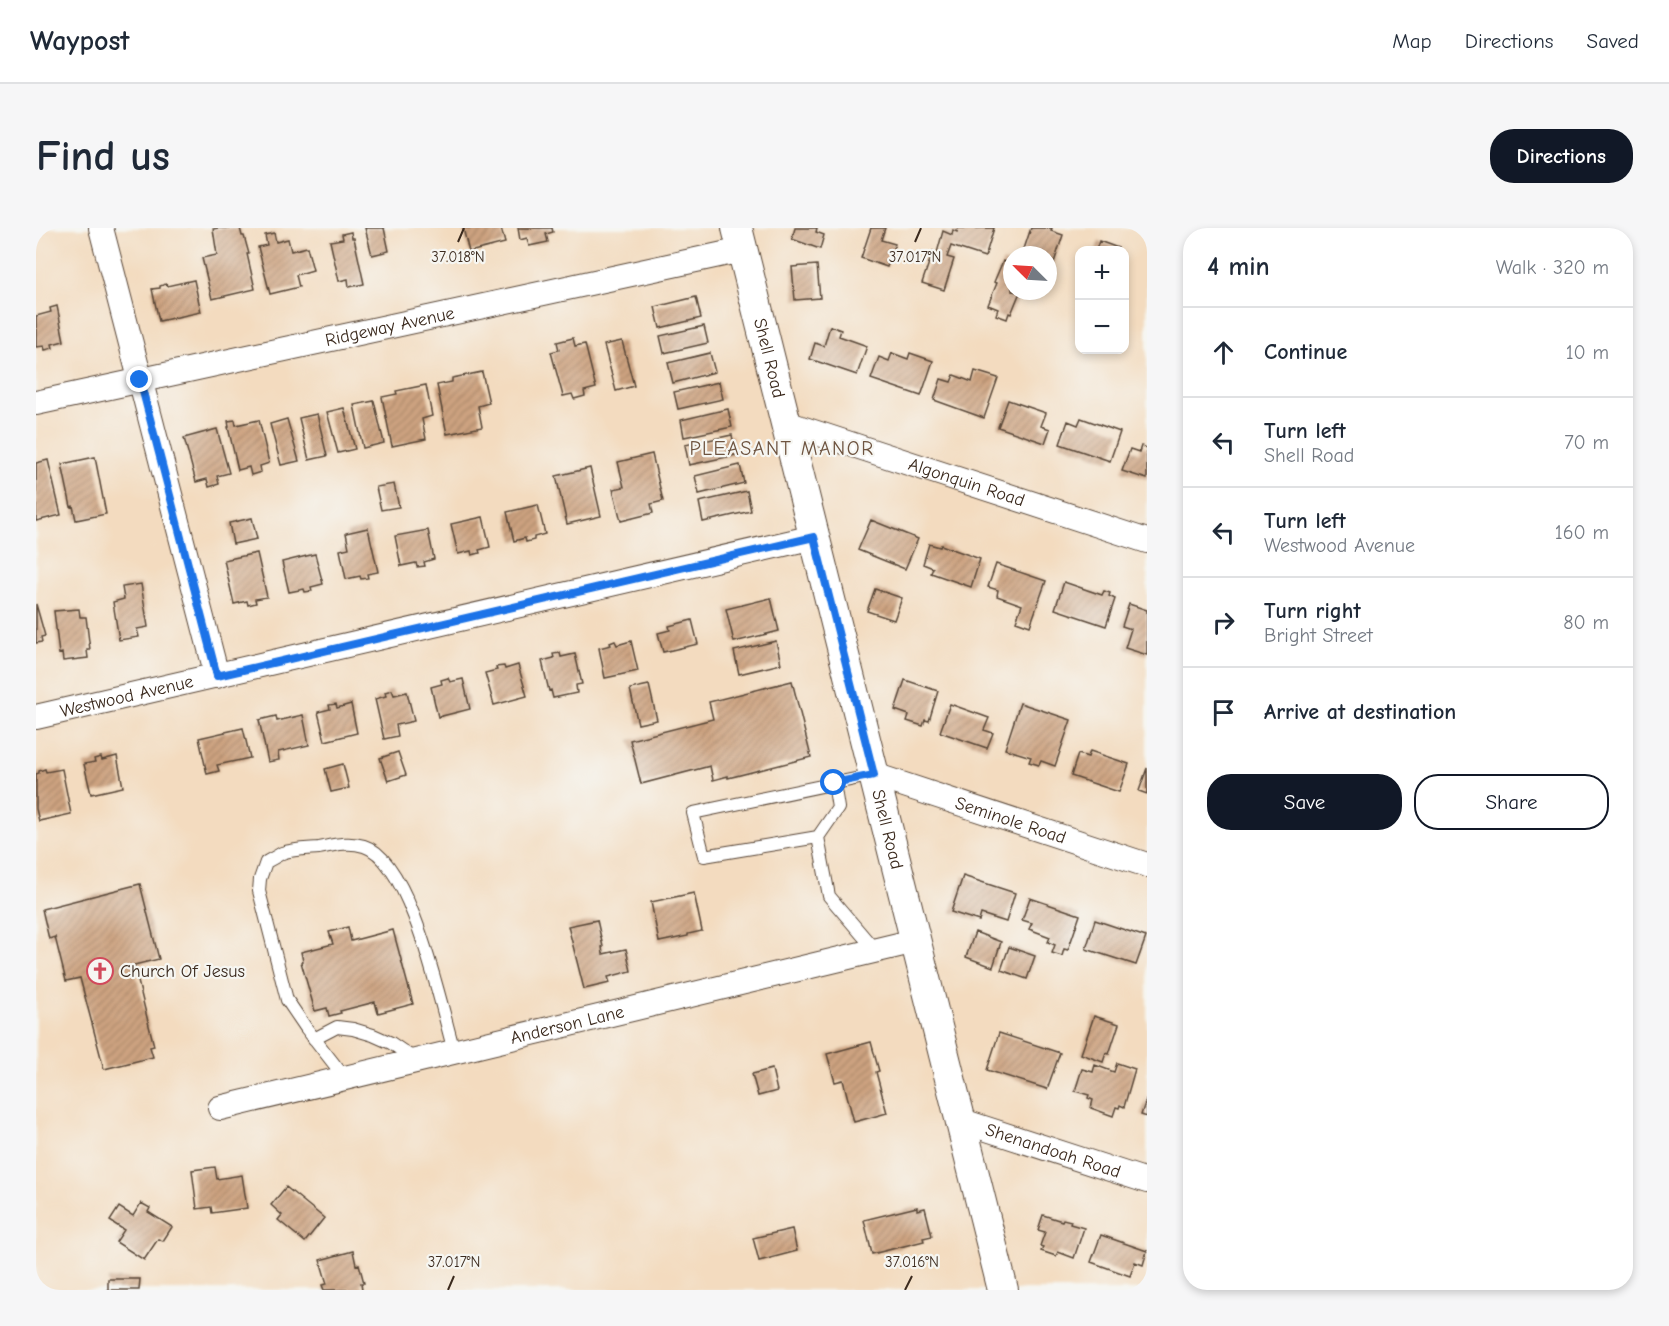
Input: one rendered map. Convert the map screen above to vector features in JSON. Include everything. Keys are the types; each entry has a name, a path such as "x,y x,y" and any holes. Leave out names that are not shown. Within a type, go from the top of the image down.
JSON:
{"street":[{"path":"101,228 217,676"},
{"name":"Ridgeway Avenue","path":"36,403 739,239"},
{"name":"Shell Road","path":"739,239 1003,1290"},
{"name":"Algonquin Road","path":"786,423 1147,541"},
{"name":"Westwood Avenue","path":"36,717 814,537"},
{"name":"Seminole Road","path":"874,775 1147,865"},
{"name":"Anderson Lane","path":"220,1107 915,941"},
{"name":"Shenandoah Road","path":"959,1120 1147,1181"}],"lane":[{"path":"818,837 704,856 693,813 874,775"},
{"path":"834,783 838,808 818,837 829,896 875,950"},
{"path":"345,1078 287,1000 259,891 260,879 266,862 284,853 350,843 366,846 382,857 403,892 419,928 454,1052"},
{"path":"314,1039 337,1028 352,1029 391,1043 416,1061"}],"building":[{"path":"240,228 249,254 247,254 255,289 212,299 202,258 217,255 213,229"},
{"path":"365,228 384,228 389,251 372,255"},
{"path":"463,228 501,228 505,243 469,252"},
{"path":"518,228 552,228 553,232 546,234 548,242 529,246 527,238 520,240"},
{"path":"795,228 817,228 816,232 824,235 820,249 792,239"},
{"path":"871,228 885,228 881,240 895,244 887,267 861,258"},
{"path":"958,228 994,228 985,257 951,246 947,257 954,259 944,290 922,283 933,251 937,253 943,231 952,235 953,230 957,232"},
{"path":"1031,228 1052,228 1051,231 1063,235 1057,253 1057,246 1025,246"},
{"path":"351,232 364,284 349,287 348,279 339,281 330,241 343,239 342,234"},
{"path":"274,233 276,242 288,239 291,251 307,247 313,270 296,275 299,287 270,294 258,247 267,245 265,235"},
{"path":"1099,241 1113,246 1097,246"},
{"path":"1003,261 1003,300 1017,300 1007,319 996,315 998,309 988,305 997,283 994,282"},
{"path":"817,265 820,298 795,300 792,267"},
{"path":"194,280 201,312 159,321 152,289 166,284 167,286"},
{"path":"696,297 701,318 660,328 655,307"},
{"path":"57,306 64,341 52,344 53,348 45,350 44,346 36,347 36,316 51,312 50,308"},
{"path":"704,326 708,343 664,353 660,336"},
{"path":"830,326 841,330 839,336 867,346 857,375 810,359 815,343 824,346"},
{"path":"573,338 575,346 585,344 596,388 584,391 585,396 574,399 572,394 563,396 551,352 559,350 557,342"},
{"path":"622,341 634,386 616,391 604,345"},
{"path":"710,353 715,372 673,383 668,363"},
{"path":"892,353 908,359 910,353 933,361 921,396 871,379 879,357 889,361"},
{"path":"975,371 998,378 984,418 934,400 941,379 951,382 954,375 972,382"},
{"path":"482,372 489,403 478,406 482,427 447,434 437,385 452,382 452,378"},
{"path":"719,382 723,399 678,409 674,392"},
{"path":"426,385 432,416 422,419 426,439 392,446 382,397 397,394 396,391"},
{"path":"1008,400 1046,413 1041,426 1050,429 1045,443 998,427"},
{"path":"374,401 384,443 363,448 354,405"},
{"path":"344,408 355,449 338,453 327,412"},
{"path":"728,409 732,427 684,437 681,420"},
{"path":"317,414 327,456 309,460 299,418"},
{"path":"1081,418 1120,432 1110,461 1060,444 1068,421 1078,425"},
{"path":"287,419 299,461 281,465 270,424"},
{"path":"235,420 236,425 259,420 269,463 260,466 261,472 251,475 249,467 238,470 228,427 228,421"},
{"path":"217,429 229,473 217,476 219,484 209,487 207,479 196,482 184,438"},
{"path":"732,435 736,455 689,465 685,445"},
{"path":"1141,446 1147,448 1147,479 1122,471 1130,449 1139,452"},
{"path":"652,454 663,501 651,504 653,513 621,521 613,489 624,487 618,462"},
{"path":"95,457 106,514 76,520 62,464"},
{"path":"48,460 61,515 36,521 36,463"},
{"path":"740,465 744,483 699,494 695,476"},
{"path":"590,468 601,516 567,524 556,476"},
{"path":"394,484 399,507 381,510 376,487"},
{"path":"747,491 751,511 703,522 699,502"},
{"path":"538,505 545,534 526,542 525,538 514,541 507,512"},
{"path":"483,517 490,547 472,555 471,551 458,554 451,524"},
{"path":"252,518 257,539 233,544 229,523"},
{"path":"871,520 918,539 905,569 858,550"},
{"path":"368,528 378,572 367,574 368,578 361,579 360,576 346,579 340,550 349,548 346,533"},
{"path":"428,530 434,559 424,562 425,566 417,567 416,563 401,566 395,536"},
{"path":"929,544 940,547 941,545 980,559 971,587 931,573 933,568 923,564"},
{"path":"257,553 267,597 255,599 256,603 248,605 247,601 234,604 224,560"},
{"path":"315,554 323,584 311,587 312,591 305,592 304,589 289,592 282,562"},
{"path":"996,564 1046,581 1030,626 1016,621 1022,605 997,596 998,590 988,587"},
{"path":"1064,582 1102,595 1104,591 1110,593 1109,596 1115,599 1106,626 1055,609"},
{"path":"141,584 148,627 137,629 139,637 119,640 113,602 124,599 122,587"},
{"path":"875,589 902,598 894,620 867,611"},
{"path":"771,598 779,631 734,642 726,609"},
{"path":"36,604 45,636 41,637 42,642 36,643"},
{"path":"1129,604 1147,610 1147,655 1125,648 1131,629 1122,626"},
{"path":"79,609 80,617 86,617 90,650 87,650 88,658 63,661 62,653 59,654 54,611"},
{"path":"692,620 698,644 663,652 658,633 670,630 669,626"},
{"path":"615,641 617,645 631,641 638,671 605,678 599,648 611,645 610,643"},
{"path":"776,641 781,664 739,674 734,651"},
{"path":"560,653 561,657 575,654 582,684 576,685 577,693 553,698 551,690 549,691 542,661 554,658 553,654"},
{"path":"518,665 527,696 494,705 485,673 497,670 496,667 504,666 505,669"},
{"path":"448,678 450,682 463,679 470,709 438,717 431,687 442,684 441,680"},
{"path":"905,680 938,691 929,721 925,720 923,726 907,721 909,715 895,710"},
{"path":"792,681 811,757 728,778 728,776 713,780 710,766 641,784 630,740 713,719 709,702"},
{"path":"649,685 657,720 638,724 630,689"},
{"path":"392,690 394,695 407,692 414,721 396,725 398,736 384,739 375,699 386,696 385,692"},
{"path":"1020,703 1071,720 1055,766 1041,761 1039,765 1029,762 1031,757 1005,749"},
{"path":"336,704 337,708 351,704 357,733 325,741 318,712 330,709 329,705"},
{"path":"950,704 989,718 984,730 993,733 987,748 940,732"},
{"path":"303,715 309,745 278,752 279,760 268,762 259,720 276,716 277,721"},
{"path":"243,728 250,758 217,765 219,771 207,774 199,738"},
{"path":"1090,751 1129,764 1119,792 1071,776 1078,754 1088,757"},
{"path":"398,752 406,775 388,781 380,758"},
{"path":"117,756 123,787 91,794 84,764 95,762 94,759 101,757 102,760"},
{"path":"343,764 349,788 331,792 325,769"},
{"path":"1147,768 1147,794 1139,791"},
{"path":"45,769 46,772 62,769 71,814 39,821 36,809 36,774"},
{"path":"963,876 1015,893 1006,922 981,914 979,921 951,912"},
{"name":"Church Of Jesus","path":"140,884 159,959 134,965 154,1046 150,1047 153,1057 104,1069 80,978 66,981 55,937 49,939 42,909"},
{"path":"694,893 702,931 659,942 651,902"},
{"path":"1030,898 1080,915 1068,950 1064,949 1062,956 1052,953 1055,945 1048,942 1050,937 1029,929 1032,923 1022,920"},
{"path":"597,920 603,954 626,949 631,971 608,977 610,983 584,989 568,926"},
{"path":"1095,920 1146,937 1136,965 1086,949"},
{"path":"348,927 351,941 393,930 413,1004 378,1013 375,1002 329,1016 327,1008 315,1011 301,962 303,961 301,952 333,944 329,932"},
{"path":"975,932 1001,942 993,967 966,957"},
{"path":"1009,947 1035,956 1027,979 1001,970"},
{"path":"1094,1016 1119,1024 1109,1054 1106,1053 1103,1062 1081,1054"},
{"path":"999,1033 1060,1053 1047,1089 987,1070"},
{"path":"871,1042 887,1113 854,1122 843,1080 835,1082 827,1054"},
{"path":"1117,1063 1135,1069 1124,1107 1120,1105 1119,1108 1116,1107 1113,1116 1091,1108 1093,1100 1088,1098 1089,1095 1075,1091 1082,1069 1093,1072 1095,1065 1114,1072"},
{"path":"772,1069 777,1091 758,1096 752,1074"},
{"path":"1147,1097 1147,1117 1141,1115"},
{"path":"215,1167 217,1179 242,1175 247,1208 212,1213 211,1207 197,1209 192,1170"},
{"path":"286,1187 324,1218 305,1242 278,1220 282,1215 271,1205"},
{"path":"141,1203 150,1208 148,1212 172,1227 163,1241 158,1239 144,1260 116,1242 124,1230 110,1221 119,1207 133,1216"},
{"path":"917,1207 917,1210 925,1208 932,1236 923,1238 924,1241 872,1254 864,1220"},
{"path":"1043,1215 1062,1221 1063,1219 1071,1221 1070,1224 1084,1228 1074,1258 1058,1252 1056,1256 1041,1251 1043,1247 1040,1246 1045,1232 1038,1230"},
{"path":"792,1229 797,1251 759,1261 753,1238"},
{"path":"1101,1235 1147,1251 1143,1265 1135,1262 1130,1276 1091,1262"},
{"path":"353,1251 364,1283 361,1283 362,1290 324,1290 322,1285 327,1284 320,1260"},
{"path":"108,1279 140,1279 139,1290 108,1290"}],"place":[{"name":"Church Of Jesus","path":"100,971"}],"district":[{"name":"PLEASANT MANOR","path":"782,448"}],"route":[{"path":"140,380 217,676 814,537 874,775 834,783"}]}
